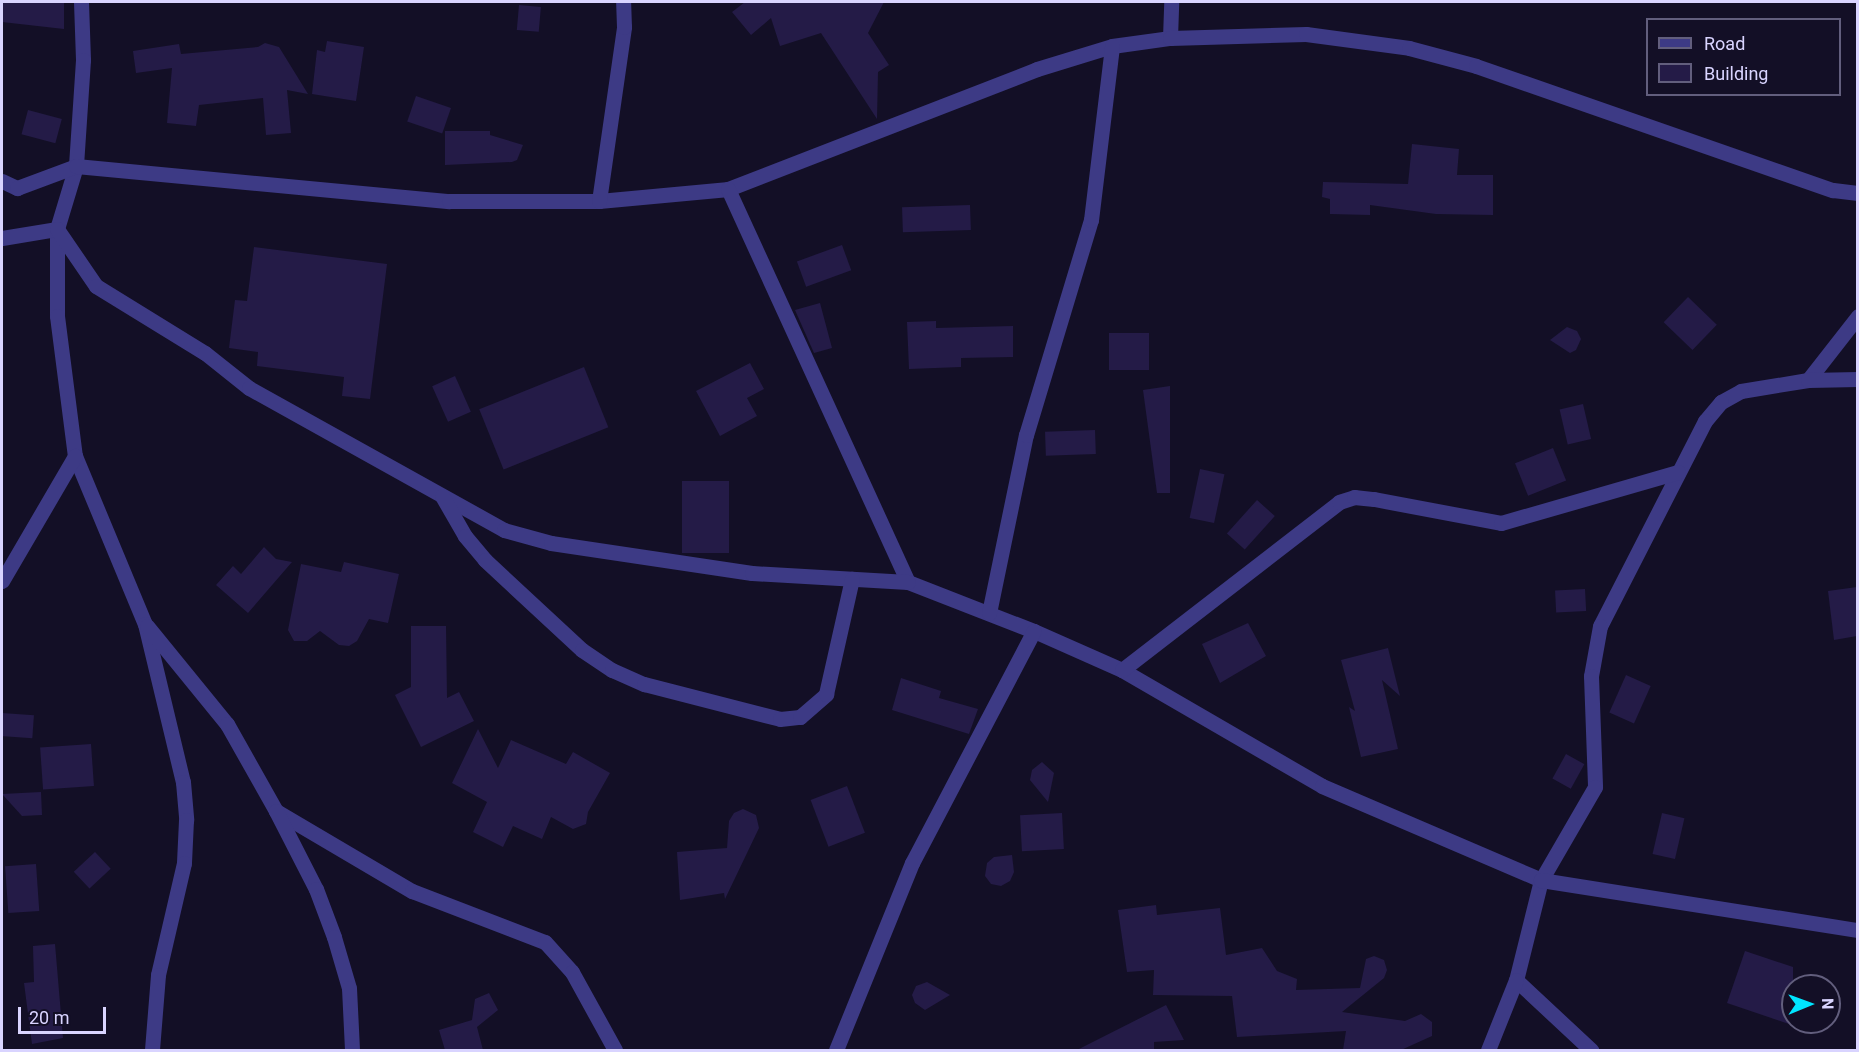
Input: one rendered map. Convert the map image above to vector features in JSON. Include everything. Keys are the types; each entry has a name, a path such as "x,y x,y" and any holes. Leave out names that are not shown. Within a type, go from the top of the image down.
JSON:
{"street":[{"path":"81,2 83,60 76,166 57,229 57,316 75,456 145,624 183,782 186,820 184,863 158,975 153,1050"},
{"path":"599,201 624,27 623,2"},
{"path":"1170,38 1171,2"},
{"path":"2,181 17,188 76,166 449,201 599,201 728,189 1037,69 1112,46 1170,38 1306,34 1409,48 1476,66 1833,190 1857,193"},
{"path":"989,613 1026,435 1091,220 1112,46"},
{"path":"728,189 908,582"},
{"path":"2,238 57,229"},
{"path":"57,229 96,286 205,353 249,388 504,530 551,543 752,573 908,582 1034,631 1122,670 1342,796 1541,880 1857,930"},
{"path":"1808,380 1857,316"},
{"path":"1488,1050 1516,980 1541,880 1595,787 1591,676 1600,626 1705,421 1721,402 1741,390 1808,380 1857,379"},
{"path":"2,581 75,456"},
{"path":"1122,670 1339,502 1354,497 1374,499 1501,523 1678,472"},
{"path":"442,496 465,536 485,560 582,650 612,670 644,684 780,719 800,717 825,694 852,579"},
{"path":"145,624 227,724 276,811 316,889 334,937 349,988 352,1050"},
{"path":"837,1050 912,863 1034,631"},
{"path":"276,811 412,891 545,942 572,972 615,1050"},
{"path":"1516,980 1591,1050"}],"building":[{"path":"2,2 64,2 64,29 2,22"},
{"path":"745,2 884,2 868,33 889,65 878,72 877,119 821,33 780,46 771,18 751,35 732,12"},
{"path":"519,5 541,7 539,32 517,30"},
{"path":"327,41 364,47 356,101 312,94 317,50 325,52"},
{"path":"265,43 279,47 308,94 287,90 291,133 266,135 263,98 199,105 196,126 167,123 172,68 136,73 133,51 179,44 181,54 258,47"},
{"path":"416,96 451,108 442,134 407,122"},
{"path":"28,110 62,119 55,143 22,134"},
{"path":"445,131 490,131 490,135 523,145 517,160 512,162 445,165"},
{"path":"1412,144 1459,149 1457,175 1493,175 1493,215 1436,214 1370,205 1370,215 1330,214 1330,199 1322,197 1323,182 1408,184"},
{"path":"970,205 971,230 903,232 902,207"},
{"path":"842,245 851,270 806,287 797,261"},
{"path":"254,247 387,264 370,399 342,396 344,377 257,366 258,352 229,348 235,300 247,301"},
{"path":"1688,297 1717,325 1692,350 1664,322"},
{"path":"820,303 832,348 814,353 795,310"},
{"path":"936,321 936,328 1013,326 1013,357 961,358 961,367 909,369 907,322"},
{"path":"1567,327 1577,331 1581,339 1576,350 1570,353 1550,340"},
{"path":"1109,333 1149,333 1149,370 1109,370"},
{"path":"750,363 764,389 747,398 757,416 720,436 696,391"},
{"path":"584,367 608,427 504,470 479,409"},
{"path":"455,376 471,412 448,422 432,386"},
{"path":"1170,386 1170,493 1157,493 1143,390"},
{"path":"1583,404 1591,439 1568,444 1560,409"},
{"path":"1095,430 1096,454 1046,456 1045,432"},
{"path":"1553,448 1566,480 1528,496 1515,463"},
{"path":"1200,469 1224,474 1214,523 1190,518"},
{"path":"682,481 729,481 729,553 682,553"},
{"path":"1257,500 1275,516 1245,550 1227,533"},
{"path":"264,547 276,559 292,562 248,613 216,585 233,566 241,574"},
{"path":"344,562 399,574 388,623 369,619 357,641 349,646 339,645 320,631 307,641 294,641 288,630 301,564 341,572"},
{"path":"1857,587 1857,636 1834,640 1828,591"},
{"path":"1585,589 1586,611 1556,613 1555,591"},
{"path":"1248,623 1266,656 1220,683 1202,644"},
{"path":"411,626 446,626 447,698 459,692 474,721 421,747 395,695 411,687"},
{"path":"1388,648 1400,696 1382,680 1398,749 1361,757 1349,707 1355,711 1341,660"},
{"path":"1626,675 1651,686 1634,723 1609,712"},
{"path":"901,678 941,691 939,698 978,709 969,734 892,710"},
{"path":"2,713 34,715 32,738 2,736"},
{"path":"478,729 498,768 511,740 566,764 573,752 610,773 588,812 586,824 573,829 551,817 542,839 513,826 503,847 473,832 487,802 452,783"},
{"path":"91,744 94,786 43,789 40,748"},
{"path":"1566,754 1584,764 1571,789 1552,778"},
{"path":"1042,762 1054,773 1048,802 1030,780 1032,770"},
{"path":"847,786 865,833 829,847 811,800"},
{"path":"41,792 42,815 22,816 2,794"},
{"path":"743,809 756,815 759,828 725,899 724,893 680,900 677,852 727,848 729,821 734,813"},
{"path":"1062,813 1064,849 1022,851 1020,815"},
{"path":"1662,813 1684,818 1675,859 1653,854"},
{"path":"95,852 111,869 89,889 74,872"},
{"path":"1012,855 1014,872 1010,881 1001,886 991,884 985,876 987,863 994,857"},
{"path":"36,864 39,911 8,913 5,866"},
{"path":"1156,905 1157,915 1220,908 1226,955 1262,948 1277,971 1297,979 1296,990 1360,988 1366,959 1374,956 1384,960 1387,970 1384,978 1342,1012 1405,1021 1421,1014 1432,1022 1432,1036 1401,1050 1343,1050 1346,1031 1237,1037 1232,996 1153,995 1154,970 1127,972 1118,910"},
{"path":"55,944 63,1038 32,1044 24,983 34,982 33,946"},
{"path":"1745,951 1793,967 1793,974 1781,974 1781,1021 1727,1003"},
{"path":"927,982 950,995 925,1010 915,1003 912,995 916,986"},
{"path":"489,993 498,1010 477,1027 483,1050 445,1050 439,1030 472,1020 475,999"},
{"path":"1166,1005 1184,1040 1154,1042 1154,1050 1077,1050"}]}
